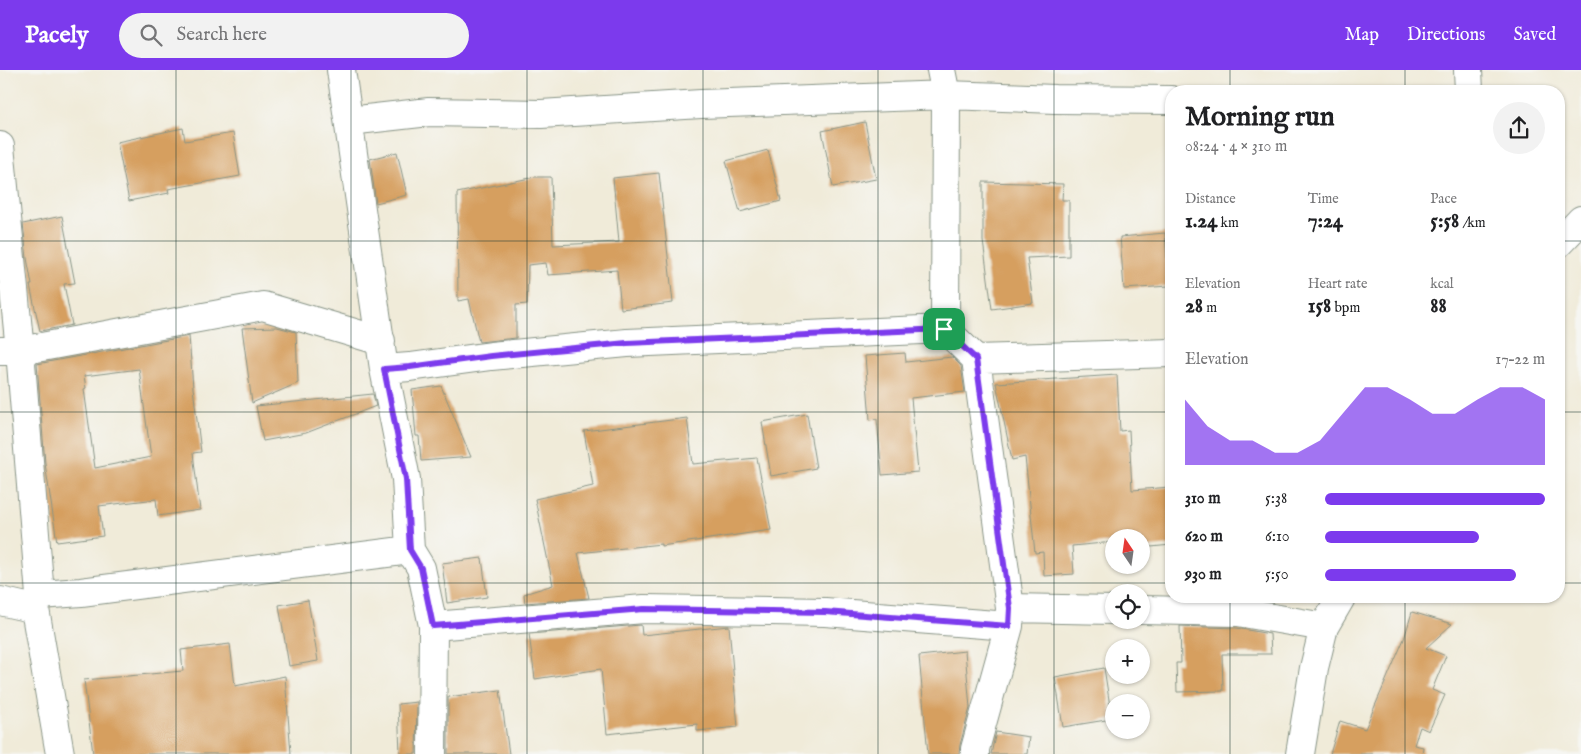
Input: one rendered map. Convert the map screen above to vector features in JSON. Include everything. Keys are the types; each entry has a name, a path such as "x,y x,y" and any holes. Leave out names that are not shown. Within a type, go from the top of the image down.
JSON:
{"street":[{"path":"341,70 384,369 406,479 410,550 421,568 433,626 432,754"},
{"path":"1468,70 1469,85"},
{"path":"348,121 429,112 541,114 701,104 943,82 1055,99 1165,100"},
{"path":"943,82 944,329"},
{"path":"0,146 10,351 37,602 60,754"},
{"path":"1565,237 1581,220"},
{"path":"10,351 264,306 381,341"},
{"path":"384,369 491,356 627,343 944,329 976,359 1010,617 975,754"},
{"path":"976,359 1165,353"},
{"path":"0,601 37,602 81,592 410,550"},
{"path":"1300,754 1314,668 1324,627 1338,603"},
{"path":"433,626 644,609 1010,617 1105,611"},
{"path":"1150,610 1238,612 1324,627"}],"building":[{"path":"865,122 876,179 833,187 822,131"},
{"path":"183,128 185,141 233,133 240,176 168,189 169,193 129,201 117,142"},
{"path":"768,150 781,201 740,212 726,161"},
{"path":"397,152 407,195 376,203 370,159"},
{"path":"659,173 673,303 621,309 617,270 548,275 546,263 528,265 527,304 516,305 516,338 479,342 469,299 458,301 457,193 535,177 551,177 553,245 619,242 613,178"},
{"path":"983,182 1063,184 1062,200 1069,200 1069,256 1027,258 1033,303 992,309 983,241"},
{"path":"62,216 75,283 64,284 72,325 40,331 30,285 32,285 23,224"},
{"path":"1165,233 1165,286 1124,289 1120,237"},
{"path":"277,327 296,332 298,383 252,403 242,328"},
{"path":"189,336 201,452 193,453 200,510 158,516 156,499 99,506 103,536 57,542 45,463 37,364","holes":["139,369 151,457 95,468 84,389 86,388 84,376"]},
{"path":"905,353 906,362 952,357 961,366 965,392 911,398 918,472 882,475 877,419 870,420 865,356"},
{"path":"1117,375 1120,431 1129,430 1132,490 1165,487 1165,546 1150,547 1150,529 1105,529 1105,543 1072,546 1074,574 1044,576 1043,552 1035,553 1025,457 1012,460 996,383"},
{"path":"441,386 471,457 421,461 419,436 416,436 412,390"},
{"path":"373,394 376,406 306,433 263,441 256,406"},
{"path":"807,414 816,468 771,476 762,422"},
{"path":"687,418 693,464 757,458 771,530 661,546 661,544 578,553 589,598 525,603 524,594 553,585 535,499 593,486 584,431"},
{"path":"482,558 487,597 447,603 442,563"},
{"path":"308,600 318,661 289,666 279,605"},
{"path":"1412,612 1452,624 1426,648 1446,656 1432,690 1445,695 1429,731 1420,727 1414,745 1423,747 1422,754 1330,754 1340,721 1365,729 1404,639"},
{"path":"641,625 642,635 729,626 738,727 697,731 697,724 607,734 601,669 535,679 529,634"},
{"path":"1180,626 1236,628 1270,634 1271,654 1222,654 1223,691 1177,692 1176,663 1181,663"},
{"path":"230,644 235,686 285,676 291,754 93,754 84,680 183,671 181,650"},
{"path":"965,651 970,708 959,754 928,754 919,656"},
{"path":"1104,668 1108,694 1105,694 1105,720 1063,727 1055,677"},
{"path":"500,690 509,754 448,754 448,697"},
{"path":"417,702 416,754 400,754 398,704"},
{"path":"996,732 1029,737 1027,754 991,754"}],"route":[{"path":"944,329 976,359 1010,608 1009,626 825,612 644,609 433,626 421,568 410,550 406,479 384,369 491,356 627,343 944,329"}]}
